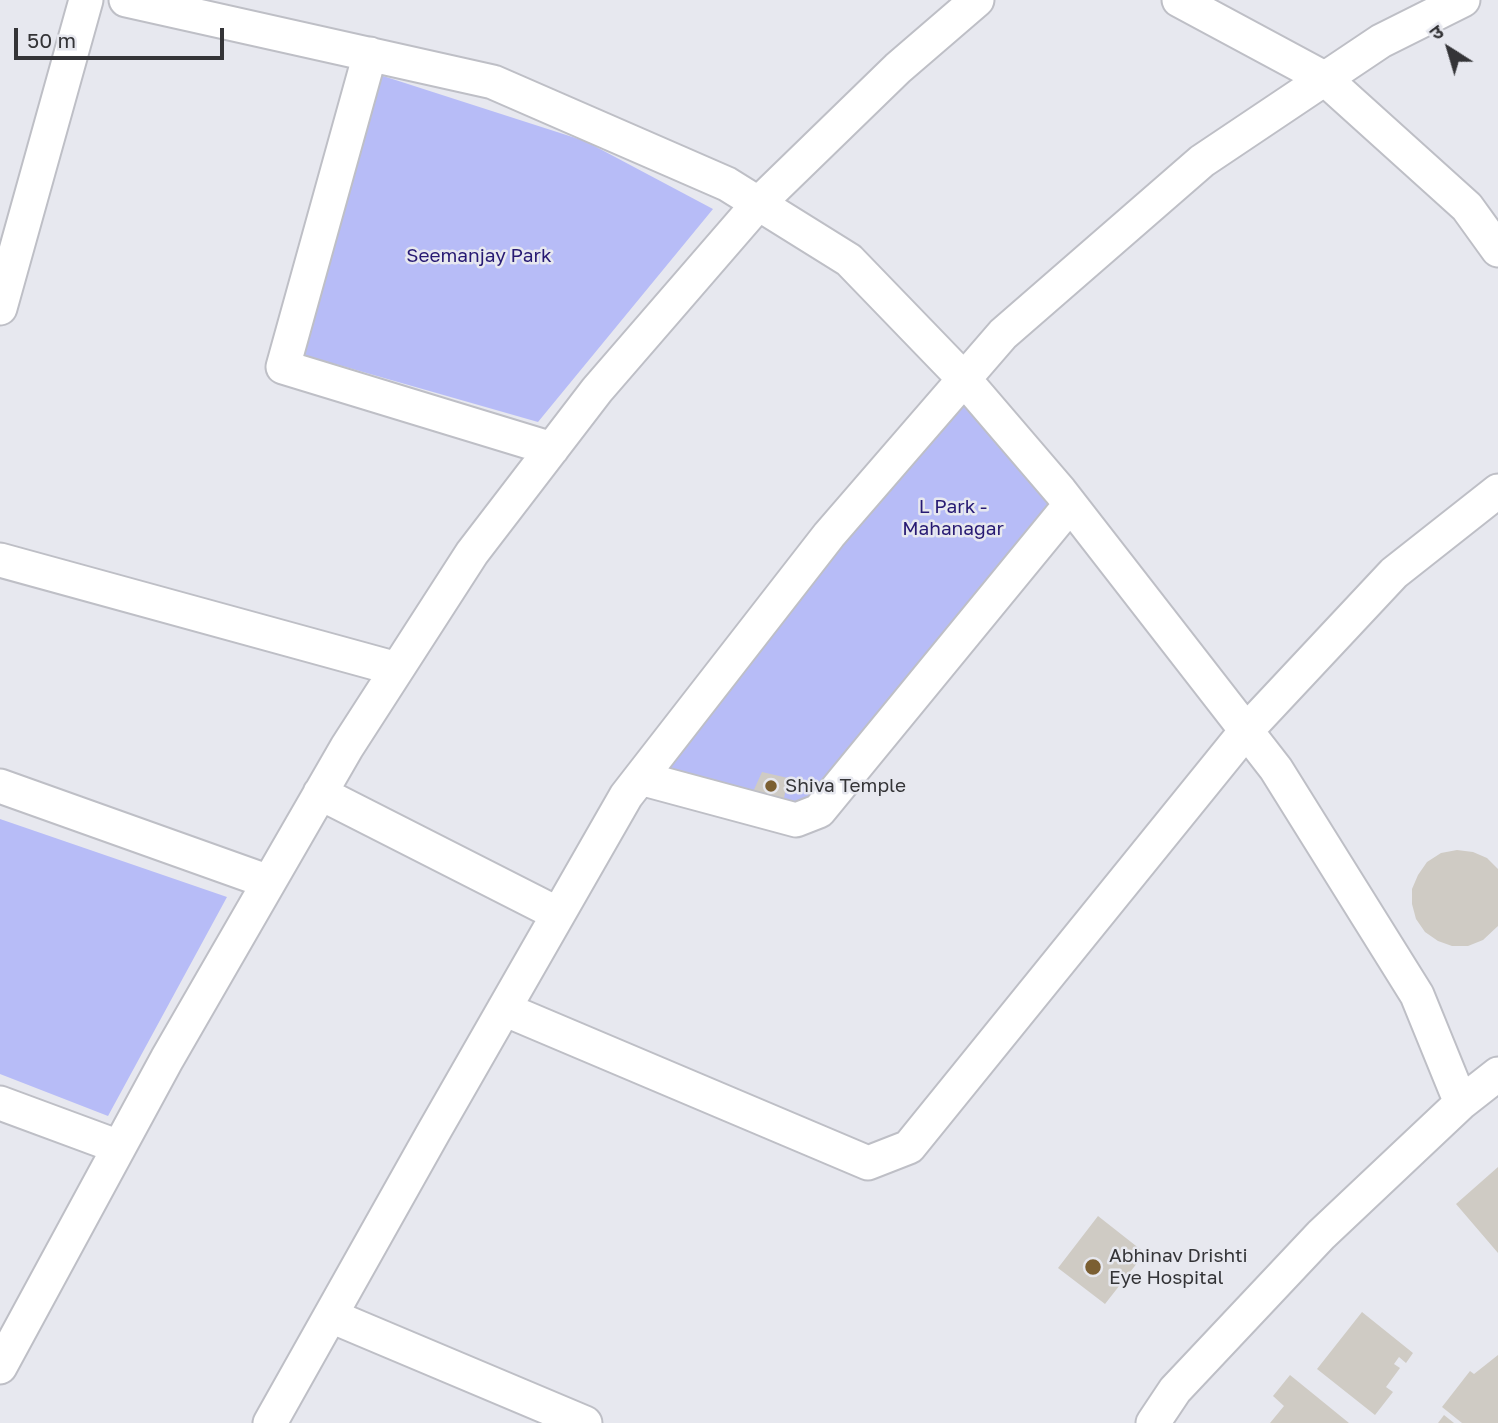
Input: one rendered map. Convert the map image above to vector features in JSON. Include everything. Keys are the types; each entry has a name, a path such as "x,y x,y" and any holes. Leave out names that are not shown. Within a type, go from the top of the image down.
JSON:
{"street":[{"path":"0,308 86,0"},
{"path":"126,0 493,82 727,184 849,260 964,379 1070,505 1276,769 1417,995 1461,1103"},
{"path":"0,1367 167,1059 320,793 472,553 597,390 758,204 898,68 977,0"},
{"path":"1179,0 1324,78 1467,206 1498,250"},
{"path":"270,1423 626,796 829,535 1003,334 1202,161 1381,41 1454,2"},
{"path":"370,54 283,367 552,449"},
{"path":"504,1009 868,1163 909,1147 1247,731 1394,573 1498,491"},
{"path":"640,778 796,820 819,811 1070,505"},
{"path":"0,560 397,669"},
{"path":"0,786 269,882"},
{"path":"320,793 558,914"},
{"path":"1153,1423 1175,1390 1321,1236 1461,1103 1498,1074"},
{"path":"0,1103 119,1147"},
{"path":"331,1316 584,1423"}],"green space":[{"name":"Seemanjay Park","path":"380,75 585,141 713,209 538,422 300,354"},
{"name":"L Park - Mahanagar","path":"960,400 1050,507 804,807 659,772"},
{"path":"0,819 227,897 108,1116 0,1074"}],"building":[{"name":"Shiva Temple","path":"762,772 788,778 783,803 752,794"},
{"path":"1457,850 1473,852 1487,858 1498,869 1498,926 1483,940 1468,946 1452,946 1425,932 1416,919 1412,904 1412,889 1427,862 1441,853"},
{"path":"1498,1167 1498,1253 1456,1204"},
{"path":"1098,1216 1145,1253 1105,1304 1058,1268"},
{"path":"1362,1312 1413,1353 1406,1363 1399,1357 1394,1364 1400,1368 1386,1387 1393,1392 1375,1415 1317,1369"},
{"path":"1498,1355 1498,1423 1462,1423 1442,1407 1470,1371 1474,1374"},
{"path":"1290,1375 1349,1423 1270,1423 1284,1406 1273,1396"},
{"path":"1444,1415 1454,1423 1438,1423"}],"place":[{"name":"Shiva Temple","path":"771,786"},
{"name":"Abhinav Drishti Eye Hospital","path":"1093,1267"}]}
